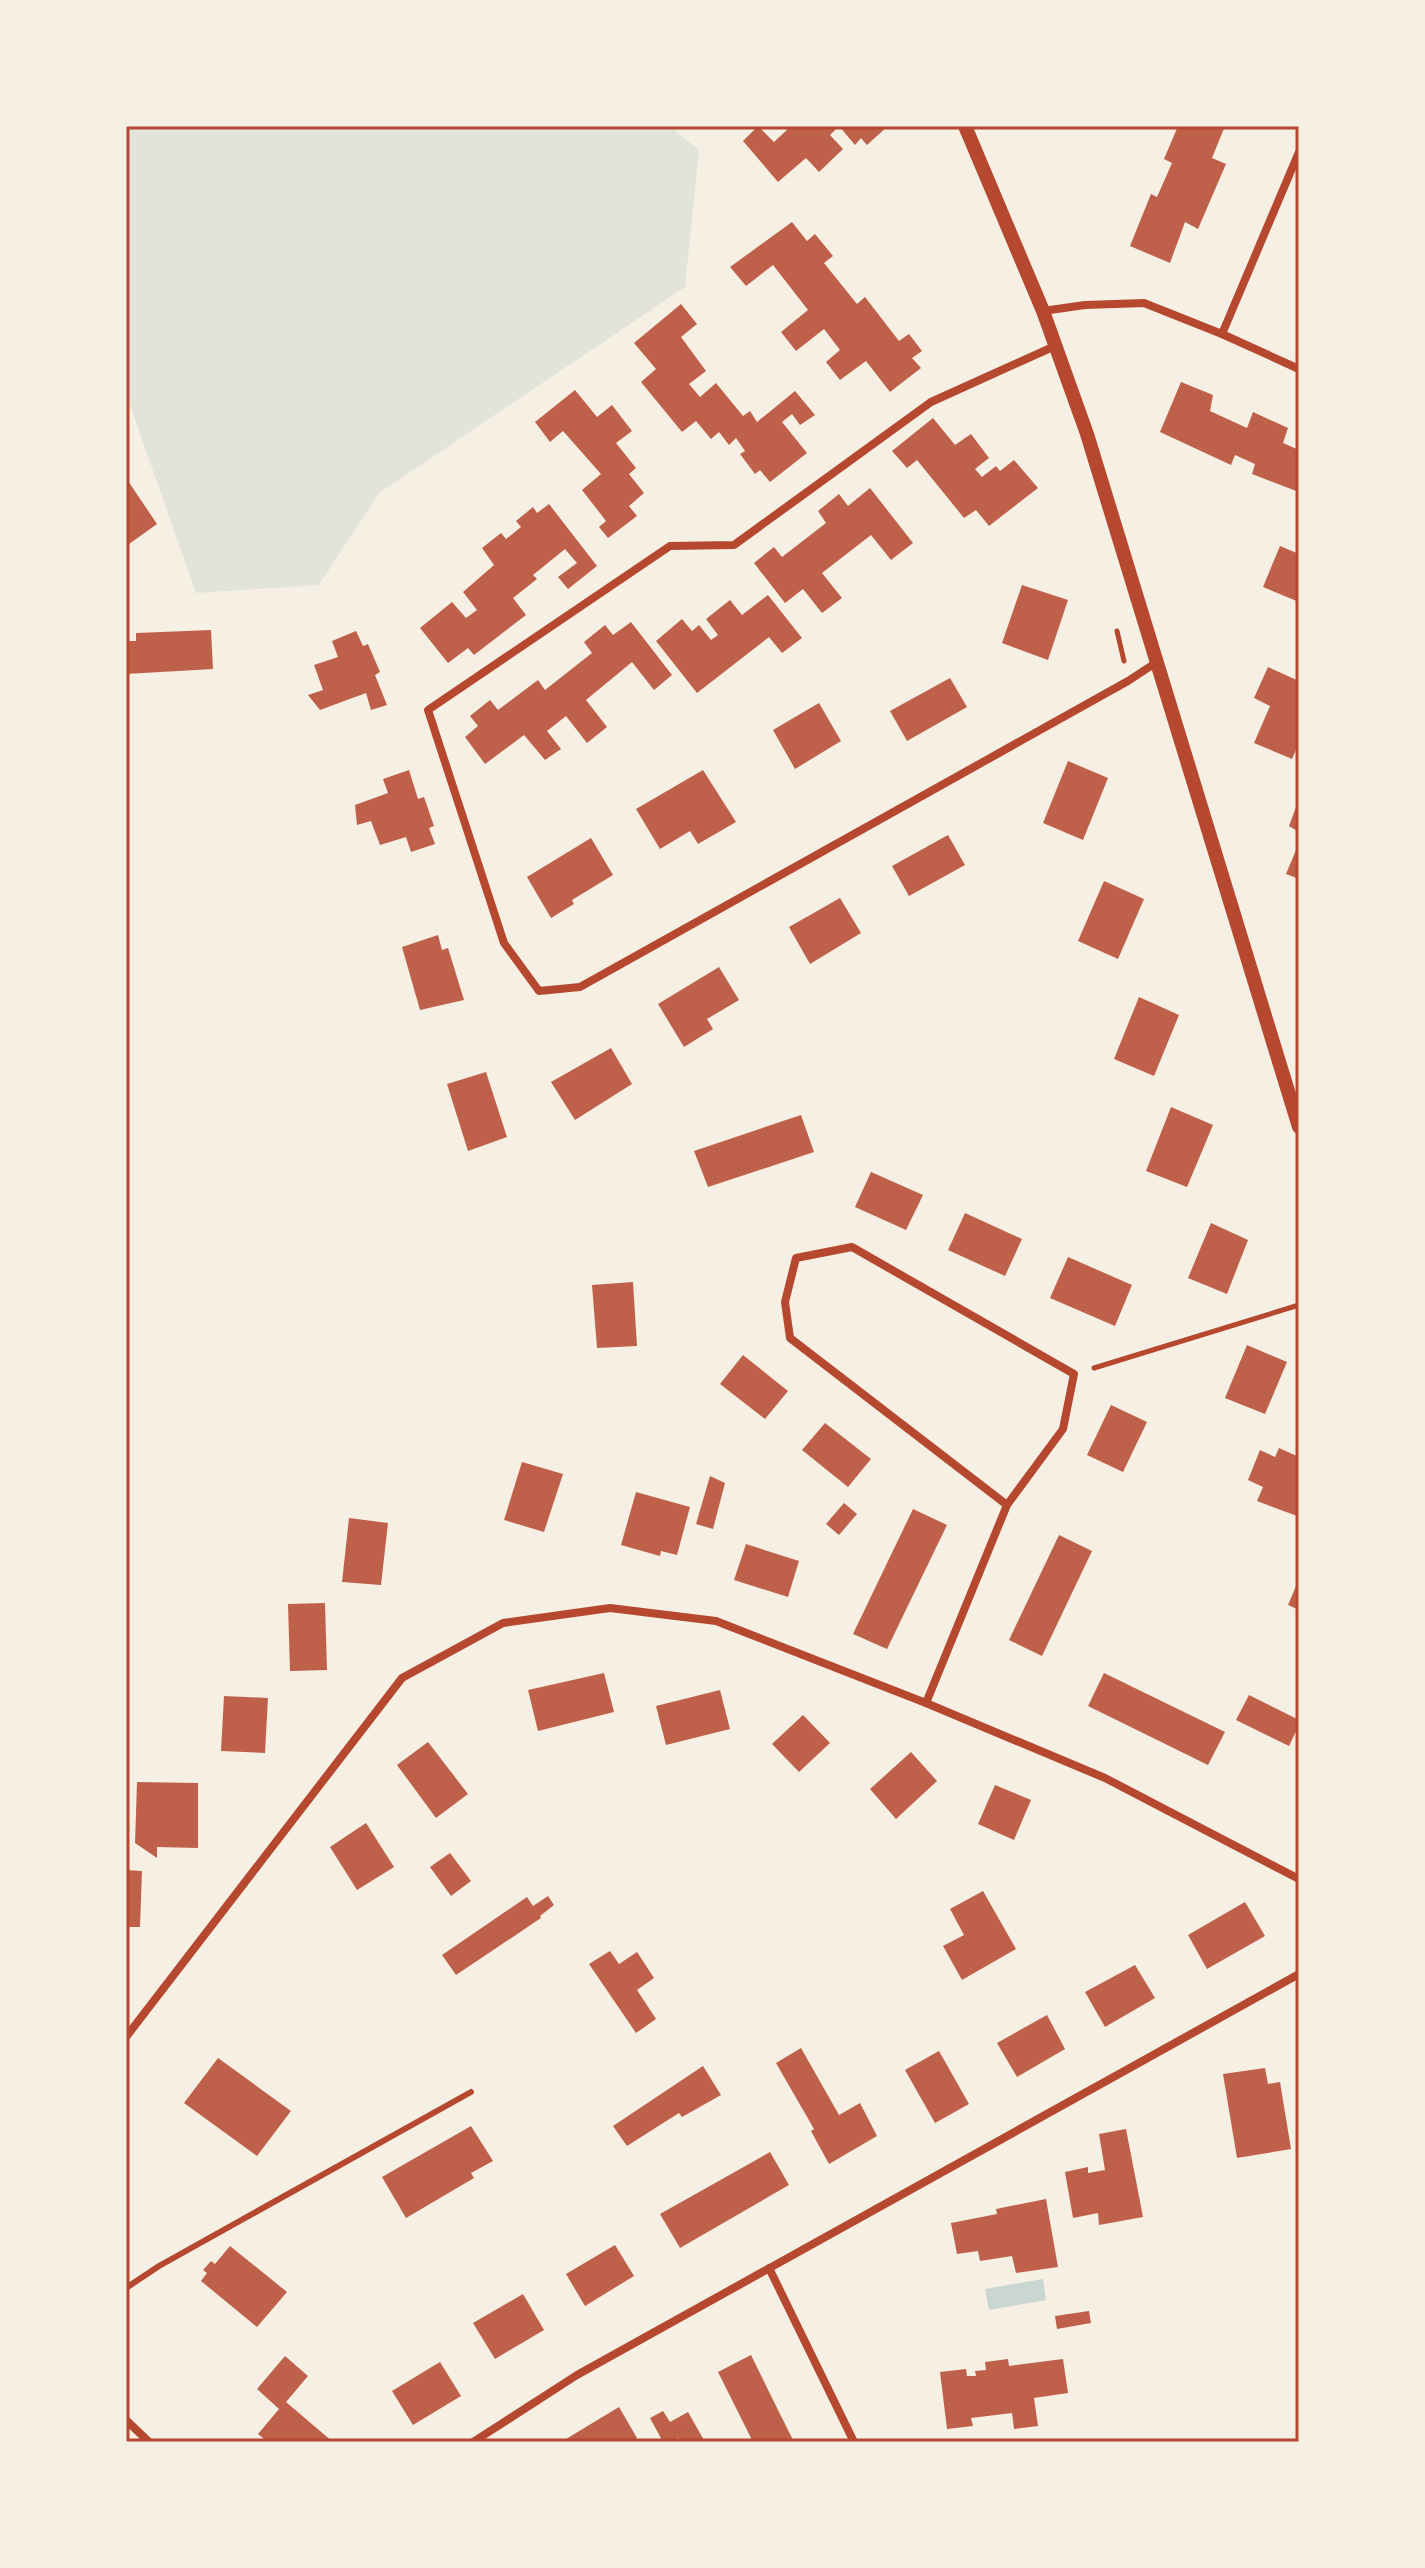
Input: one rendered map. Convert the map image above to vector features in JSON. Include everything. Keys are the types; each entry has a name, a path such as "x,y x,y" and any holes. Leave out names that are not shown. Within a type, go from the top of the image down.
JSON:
{"street":[{"path":"965,126 1043,311 1087,434 1299,1127"},
{"path":"1222,334 1299,152"},
{"path":"1043,311 1085,305 1144,303 1299,369"},
{"path":"1055,346 931,402 734,545 670,546 428,710 504,943 539,991 580,987 1158,661"},
{"path":"926,1703 1007,1505 1063,1429 1074,1374 852,1247 796,1258 785,1302 790,1338 1007,1505"},
{"path":"126,2037 402,1678 503,1623 610,1608 716,1621 926,1703 1105,1778 1299,1879"},
{"path":"473,2442 577,2375 1299,1974"},
{"path":"769,2268 854,2442"},
{"path":"126,2420 149,2442"}],"lane":[{"path":"126,2288 159,2266 471,2092"}],"path":[{"path":"1074,1374 1299,1305"}],"shaded area":[{"path":"126,126 670,126 699,150 685,287 379,493 319,585 196,593 126,394"},
{"path":"1043,2279 1046,2300 989,2310 985,2289"}],"building":[{"path":"758,126 774,142 791,126 839,126 830,135 843,149 819,172 806,158 778,182 743,141"},
{"path":"839,126 888,126 867,145 861,138 855,145"},
{"path":"1178,126 1225,126 1212,158 1226,164 1198,229 1185,222 1170,263 1130,246 1151,194 1157,197 1172,163 1164,159"},
{"path":"792,222 807,241 815,234 833,256 824,263 857,304 865,297 899,341 909,334 922,351 912,358 921,368 890,392 866,361 840,380 826,362 840,350 824,329 796,351 781,332 808,310 773,265 746,286 730,267"},
{"path":"681,304 697,324 681,337 706,371 689,384 700,397 716,383 743,416 750,411 757,422 795,391 815,415 800,425 792,414 782,422 807,453 770,482 760,470 755,474 740,454 745,451 736,438 729,445 719,432 711,439 696,421 682,432 641,382 656,369 634,343"},
{"path":"1181,382 1213,395 1210,411 1247,428 1253,412 1288,428 1283,443 1299,450 1299,492 1252,474 1255,464 1235,455 1231,465 1160,432"},
{"path":"575,390 597,417 612,405 632,431 616,443 636,468 629,474 644,493 629,506 637,516 608,538 599,527 606,521 582,490 601,474 563,431 550,442 535,422"},
{"path":"933,418 955,445 971,434 989,458 975,469 982,477 996,466 1000,471 1014,460 1038,488 989,526 976,510 964,518 917,460 907,468 892,451"},
{"path":"126,478 157,524 129,544 126,539"},
{"path":"870,488 913,543 891,560 871,535 822,573 842,598 822,613 803,589 785,603 754,563 774,547 782,557 826,523 818,511 839,494 848,506"},
{"path":"549,504 597,566 568,589 558,577 577,563 565,549 533,575 537,579 513,598 526,615 474,655 468,648 448,663 420,628 452,602 466,618 477,610 463,592 494,565 482,548 501,533 506,539 521,527 516,521 533,507 537,513"},
{"path":"1280,546 1299,554 1299,602 1263,587"},
{"path":"1022,585 1068,600 1048,660 1002,643"},
{"path":"768,595 802,638 782,653 769,637 697,693 656,641 682,619 692,631 699,625 711,640 718,635 706,619 730,600 742,615"},
{"path":"631,622 672,675 654,690 632,662 586,700 607,727 587,743 566,716 547,731 561,749 545,760 524,735 485,764 465,737 478,726 470,716 490,700 498,710 538,680 545,690 592,653 584,642 605,625 613,635"},
{"path":"211,630 213,669 126,674 126,641 136,641 136,633"},
{"path":"356,631 363,646 368,644 380,672 375,675 387,705 371,710 366,693 320,710 308,695 323,690 314,665 338,657 332,641"},
{"path":"1268,667 1299,681 1299,743 1292,759 1254,743 1270,706 1254,698"},
{"path":"950,678 967,707 907,741 890,711"},
{"path":"819,703 841,741 795,769 773,730"},
{"path":"1068,761 1108,778 1083,840 1043,823"},
{"path":"409,770 418,799 424,797 434,826 429,828 435,844 411,852 406,837 380,845 371,821 357,825 355,805 388,793 383,779"},
{"path":"703,770 736,822 698,844 690,831 660,849 636,809"},
{"path":"1299,799 1299,832 1289,826"},
{"path":"948,835 965,865 909,896 892,866"},
{"path":"591,838 613,875 572,900 574,904 551,918 527,877"},
{"path":"1299,843 1299,879 1286,874"},
{"path":"1104,881 1144,899 1118,959 1078,941"},
{"path":"840,898 861,933 810,964 789,927"},
{"path":"438,935 442,950 448,948 464,1000 420,1010 402,947"},
{"path":"719,967 739,1000 707,1019 713,1029 684,1047 658,1004"},
{"path":"1139,997 1179,1015 1154,1076 1114,1059"},
{"path":"611,1048 632,1084 575,1120 551,1082"},
{"path":"486,1072 507,1137 468,1151 447,1084"},
{"path":"1171,1107 1213,1125 1187,1187 1146,1171"},
{"path":"801,1115 814,1152 708,1187 694,1151"},
{"path":"871,1172 923,1195 906,1230 855,1207"},
{"path":"965,1213 1022,1239 1005,1276 948,1250"},
{"path":"1211,1223 1248,1240 1227,1294 1188,1278"},
{"path":"1068,1257 1132,1285 1115,1326 1050,1298"},
{"path":"633,1282 637,1346 597,1348 592,1285"},
{"path":"1247,1345 1287,1362 1265,1414 1225,1398"},
{"path":"743,1355 788,1391 765,1419 720,1384"},
{"path":"1111,1405 1147,1422 1123,1472 1087,1455"},
{"path":"825,1423 871,1459 848,1487 802,1450"},
{"path":"1279,1448 1299,1457 1297,1516 1257,1501 1263,1487 1248,1480 1260,1450 1275,1457"},
{"path":"522,1462 563,1474 544,1532 504,1520"},
{"path":"710,1476 725,1483 713,1529 696,1524"},
{"path":"636,1492 690,1507 677,1555 661,1551 660,1556 621,1545"},
{"path":"844,1503 857,1514 839,1535 826,1524"},
{"path":"913,1509 947,1525 887,1649 853,1634"},
{"path":"349,1518 388,1523 381,1585 342,1582"},
{"path":"1059,1535 1092,1551 1042,1656 1009,1640"},
{"path":"746,1544 799,1561 788,1597 734,1580"},
{"path":"1299,1579 1299,1610 1288,1605"},
{"path":"325,1603 327,1670 290,1671 288,1604"},
{"path":"604,1673 614,1712 538,1731 528,1690"},
{"path":"1104,1673 1225,1732 1208,1765 1088,1706"},
{"path":"720,1690 730,1729 666,1745 656,1706"},
{"path":"1249,1695 1299,1720 1289,1746 1236,1720"},
{"path":"224,1696 268,1698 265,1753 221,1751"},
{"path":"803,1715 830,1743 799,1772 772,1744"},
{"path":"428,1742 468,1794 436,1818 397,1765"},
{"path":"911,1752 937,1781 896,1819 870,1789"},
{"path":"137,1782 198,1783 198,1848 157,1847 157,1858 135,1843"},
{"path":"995,1785 1031,1800 1014,1840 978,1824"},
{"path":"366,1823 394,1867 357,1890 330,1847"},
{"path":"450,1853 471,1881 451,1896 430,1867"},
{"path":"126,1870 142,1871 140,1927 126,1927"},
{"path":"983,1891 1016,1949 962,1980 943,1946 964,1935 950,1909"},
{"path":"548,1896 554,1905 541,1918 456,1975 442,1955 527,1897 533,1906"},
{"path":"1245,1902 1265,1936 1207,1969 1188,1935"},
{"path":"610,1951 619,1964 637,1952 654,1978 637,1990 656,2019 636,2033 589,1964"},
{"path":"1135,1965 1155,1998 1105,2027 1085,1992"},
{"path":"1047,2015 1065,2049 1017,2077 997,2043"},
{"path":"801,2048 839,2115 860,2103 877,2136 829,2164 811,2131 814,2129 776,2063"},
{"path":"939,2051 969,2104 935,2123 905,2070"},
{"path":"218,2058 291,2111 257,2156 184,2103"},
{"path":"703,2066 721,2095 682,2117 679,2113 627,2146 613,2126"},
{"path":"1265,2068 1268,2084 1280,2082 1291,2149 1237,2158 1223,2074"},
{"path":"471,2126 493,2161 471,2173 474,2178 406,2218 382,2177"},
{"path":"1126,2129 1143,2217 1099,2225 1098,2213 1073,2218 1065,2172 1088,2167 1088,2173 1105,2170 1099,2134"},
{"path":"770,2152 789,2185 680,2248 660,2214"},
{"path":"1046,2199 1058,2267 1016,2273 1012,2256 980,2261 978,2251 957,2254 951,2223 997,2214 996,2209"},
{"path":"615,2245 634,2276 585,2306 566,2274"},
{"path":"230,2246 287,2292 257,2327 201,2281 207,2273 203,2270 211,2261 215,2264"},
{"path":"523,2294 544,2330 495,2359 473,2323"},
{"path":"1089,2311 1091,2323 1057,2329 1055,2316"},
{"path":"751,2355 794,2442 753,2442 718,2372"},
{"path":"285,2356 308,2376 286,2402 333,2442 268,2442 258,2434 279,2409 257,2389"},
{"path":"1008,2359 1009,2366 1063,2359 1068,2393 1034,2398 1038,2426 1014,2429 1012,2413 971,2418 973,2426 947,2429 940,2372 966,2369 967,2376 976,2376 975,2371 986,2370 985,2362"},
{"path":"440,2362 461,2396 413,2425 392,2391"},
{"path":"619,2407 637,2438 630,2442 561,2442"},
{"path":"663,2411 670,2422 688,2412 705,2442 680,2442 678,2438 663,2442 650,2418"}]}
